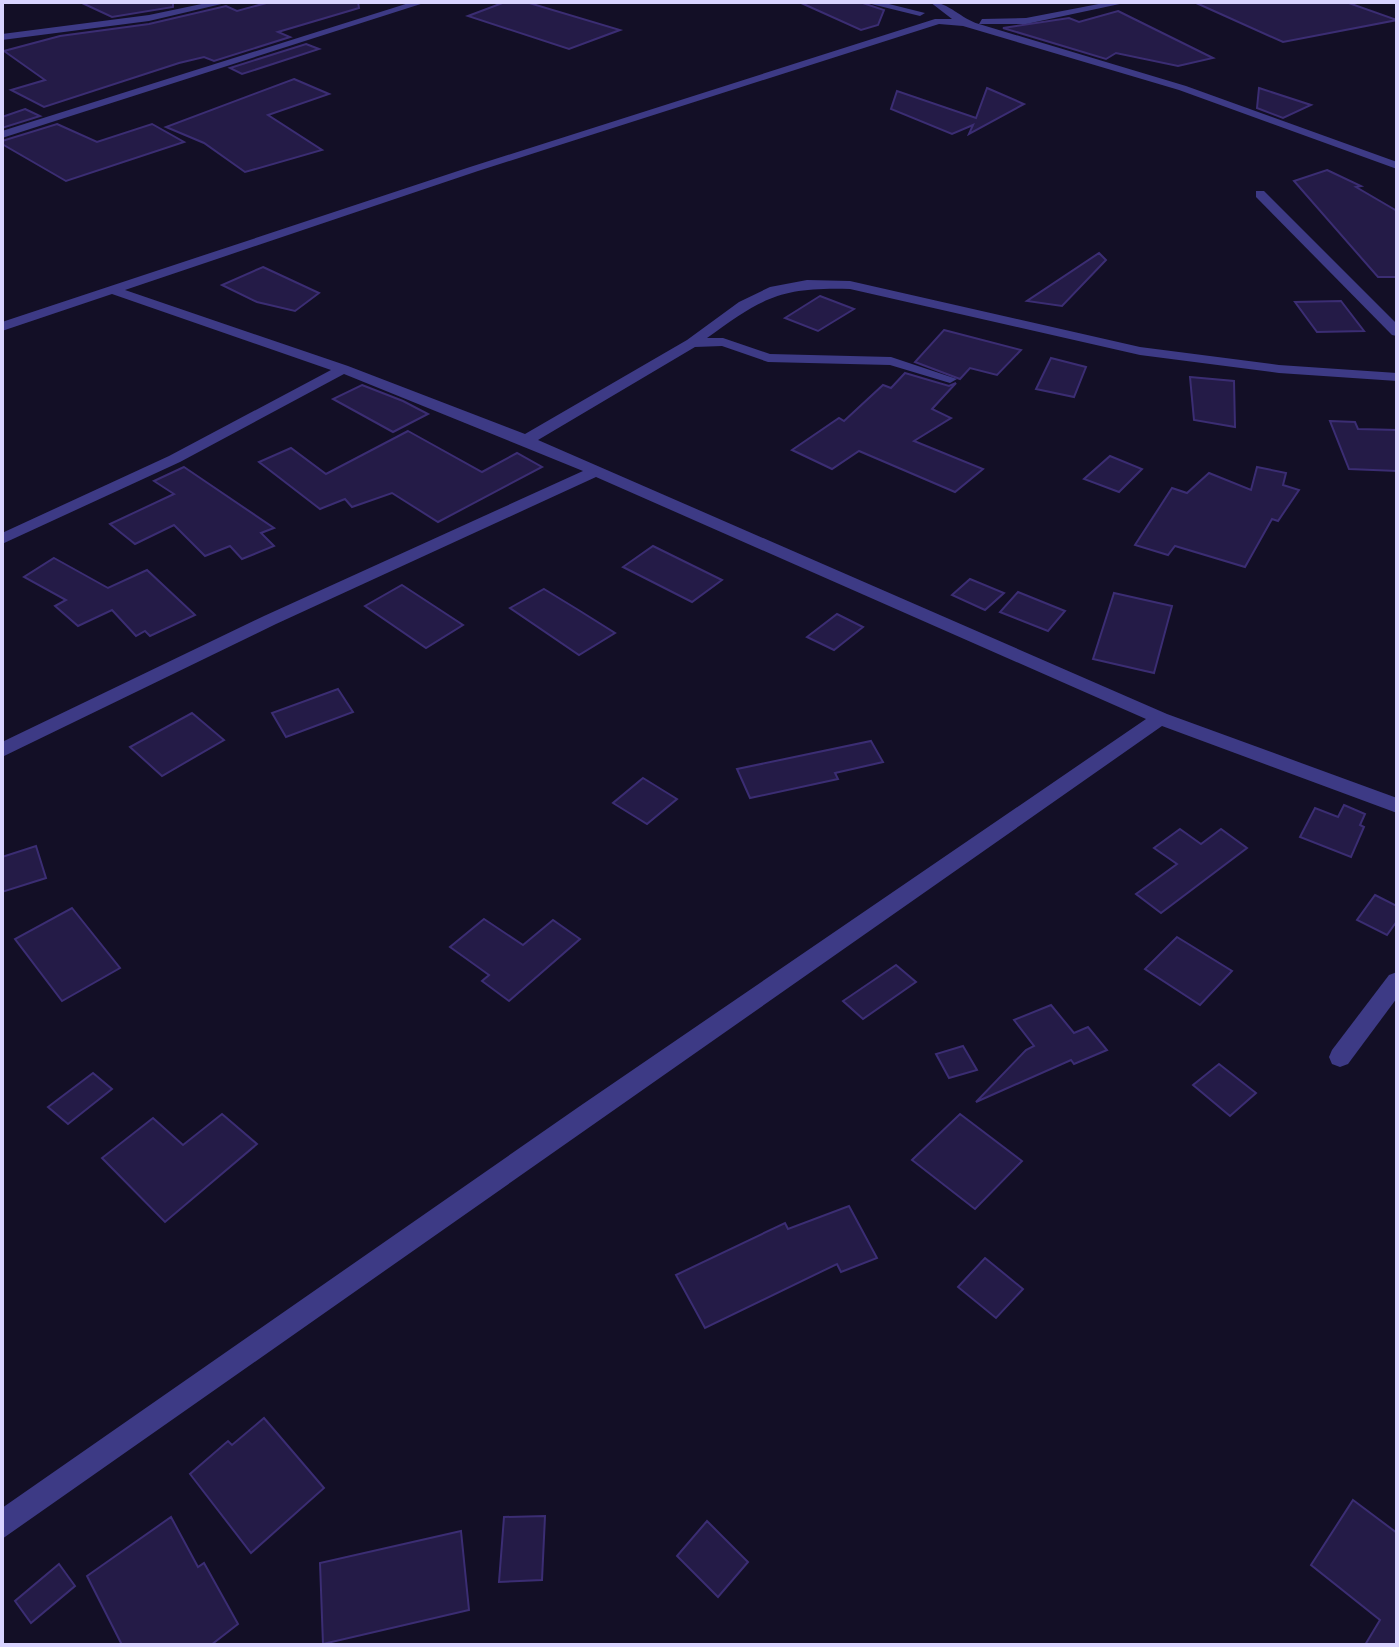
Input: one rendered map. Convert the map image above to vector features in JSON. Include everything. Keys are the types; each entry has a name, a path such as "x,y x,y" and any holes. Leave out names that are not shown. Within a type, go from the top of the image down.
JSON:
{"street":[{"path":"2,37 149,18 225,2"},
{"path":"2,135 422,2"},
{"path":"868,2 920,13"},
{"path":"915,28 924,2"},
{"path":"935,2 962,23 1292,122 1397,166"},
{"path":"2,327 474,169 877,43 938,21 1026,21 1124,2"},
{"path":"1260,194 1397,332"},
{"path":"526,440 692,343 744,305 775,290 807,284 850,285 1140,351 1279,369 1397,377"},
{"path":"112,290 343,369 526,440 1160,718 1397,806"},
{"path":"692,343 723,342 768,358 891,361 950,379"},
{"path":"2,539 244,426 343,369"},
{"path":"2,750 270,620 596,471"},
{"path":"2,1525 588,1113 1160,718"},
{"path":"1340,1057 1397,981"}],"building":[{"path":"80,2 173,2 173,7 112,17"},
{"path":"270,2 358,2 359,8 278,32 290,37 214,61 204,57 179,63 44,107 11,90 45,80 4,51 60,36 149,24 226,6 237,11"},
{"path":"505,2 526,2 620,30 569,49 468,16"},
{"path":"799,2 860,2 884,10 878,25 861,30"},
{"path":"1194,2 1346,2 1397,20 1283,42"},
{"path":"1118,11 1213,58 1178,66 1116,53 1106,59 1003,28 1069,18 1079,22"},
{"path":"306,44 319,49 242,74 230,68"},
{"path":"294,79 329,94 268,115 322,150 245,172 204,143 166,127"},
{"path":"987,88 1024,104 969,134 973,125 952,134 891,109 897,91 976,118"},
{"path":"1259,88 1311,105 1283,118 1257,108"},
{"path":"25,109 40,116 2,128 2,117"},
{"path":"57,124 97,142 152,124 184,142 66,181 2,144 2,141"},
{"path":"1327,170 1361,186 1356,187 1397,211 1397,277 1378,277 1294,181"},
{"path":"1099,253 1106,260 1062,306 1027,301"},
{"path":"263,267 319,293 295,311 257,302 222,285"},
{"path":"820,296 854,309 818,331 785,318"},
{"path":"1341,301 1364,331 1317,332 1295,302"},
{"path":"944,330 1021,350 997,375 970,368 960,379 915,362"},
{"path":"1051,358 1086,367 1074,397 1036,389"},
{"path":"905,373 949,386 956,383 932,409 951,418 914,441 983,469 955,492 859,451 832,469 792,450 839,418 844,421 883,385 891,388"},
{"path":"1190,377 1234,381 1235,427 1194,420"},
{"path":"362,385 428,414 393,432 333,399"},
{"path":"1330,421 1355,422 1358,429 1397,430 1397,471 1349,469"},
{"path":"408,431 482,472 517,453 542,467 438,522 392,493 352,507 345,499 320,509 259,462 291,448 326,474"},
{"path":"1110,456 1142,469 1119,492 1084,479"},
{"path":"184,467 274,528 261,533 274,546 242,559 230,546 205,556 174,525 135,544 110,524 174,494 154,481"},
{"path":"1257,467 1286,473 1283,485 1299,490 1278,521 1272,519 1245,567 1175,546 1168,555 1135,545 1172,488 1187,493 1209,473 1251,490"},
{"path":"653,546 722,580 692,602 623,567"},
{"path":"54,558 108,588 147,570 195,615 150,636 145,631 136,636 112,610 78,626 55,606 66,600 24,577"},
{"path":"970,579 1004,593 985,610 952,595"},
{"path":"402,585 463,625 426,648 365,606"},
{"path":"544,589 615,633 579,655 510,608"},
{"path":"1018,592 1065,611 1048,631 1000,612"},
{"path":"1114,593 1172,606 1154,673 1093,659"},
{"path":"837,614 863,627 834,650 807,637"},
{"path":"338,689 353,712 286,737 272,713"},
{"path":"192,713 224,740 162,776 130,747"},
{"path":"871,741 883,762 835,773 838,779 750,798 737,769"},
{"path":"643,778 677,799 647,824 613,803"},
{"path":"1344,805 1365,814 1360,825 1364,827 1351,857 1300,837 1315,808 1338,817"},
{"path":"1180,829 1201,844 1221,829 1247,848 1161,913 1136,894 1177,864 1154,848"},
{"path":"36,846 46,878 2,892 2,857"},
{"path":"1375,895 1397,906 1397,921 1387,935 1357,920"},
{"path":"72,908 120,968 62,1001 15,939"},
{"path":"484,919 523,945 553,920 580,939 509,1001 482,981 489,975 450,947"},
{"path":"1177,937 1232,971 1200,1005 1145,969"},
{"path":"896,965 916,982 863,1019 843,1001"},
{"path":"1051,1005 1074,1033 1088,1027 1107,1050 1074,1064 1071,1060 976,1102 1026,1050 1034,1046 1014,1020"},
{"path":"963,1046 977,1070 949,1078 936,1054"},
{"path":"1219,1064 1256,1093 1230,1116 1193,1085"},
{"path":"93,1073 112,1089 68,1124 48,1107"},
{"path":"222,1114 257,1144 165,1222 102,1158 153,1118 183,1145"},
{"path":"960,1114 1022,1161 975,1209 912,1160"},
{"path":"849,1206 877,1258 841,1272 837,1264 705,1328 676,1275 785,1223 788,1229"},
{"path":"985,1258 1023,1289 996,1318 958,1287"},
{"path":"264,1418 324,1488 251,1553 190,1474 228,1441 232,1445"},
{"path":"1353,1500 1397,1533 1397,1645 1365,1645 1380,1620 1311,1565"},
{"path":"545,1516 542,1580 499,1582 504,1517"},
{"path":"171,1517 198,1567 204,1563 238,1624 211,1645 122,1645 87,1576"},
{"path":"707,1521 748,1562 718,1597 677,1556"},
{"path":"461,1531 469,1610 323,1644 320,1563"},
{"path":"59,1564 75,1586 31,1623 15,1601"}]}
